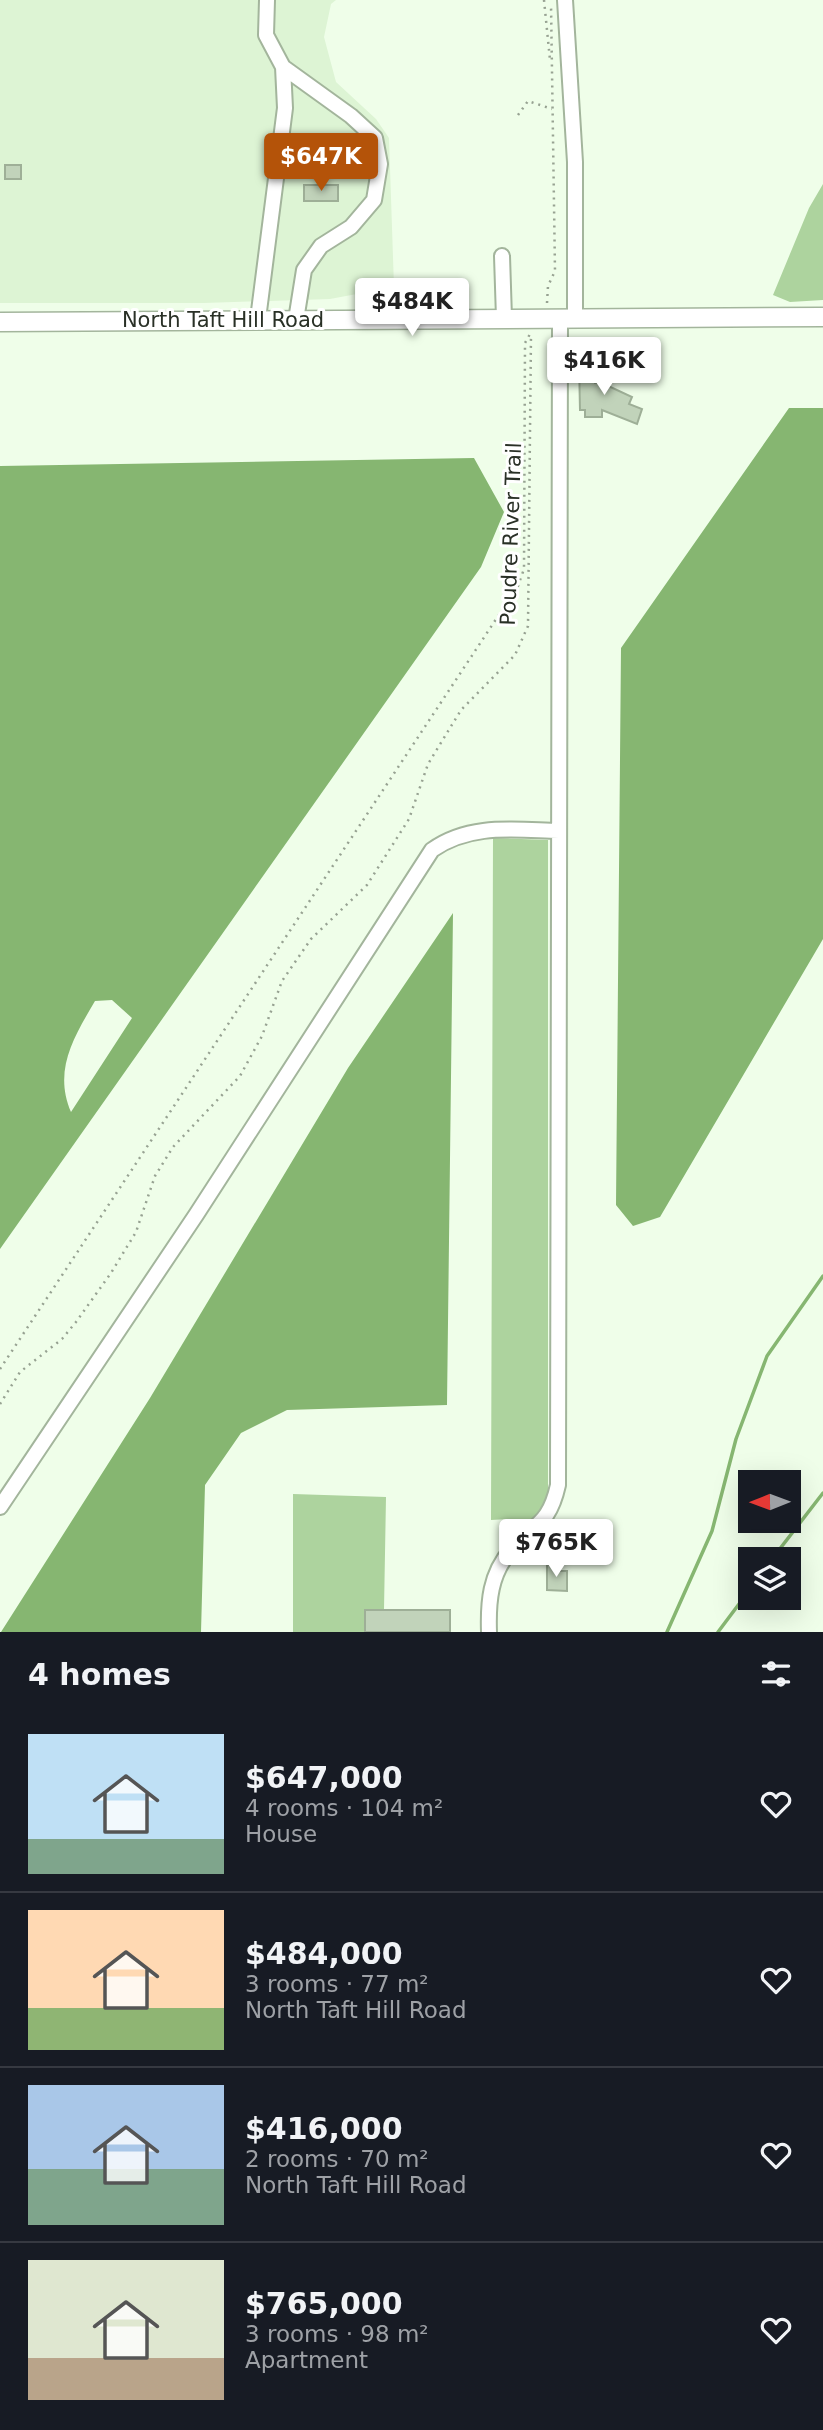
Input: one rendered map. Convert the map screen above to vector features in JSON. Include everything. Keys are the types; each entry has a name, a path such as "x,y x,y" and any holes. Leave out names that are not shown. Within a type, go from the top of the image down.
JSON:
{"main road":[{"name":"North Taft Hill Road","path":"0,321 504,317 536,325 568,318 823,317"}],"lane":[{"path":"258,319 285,108 283,67 266,35 267,0"},
{"path":"489,1632 488,1600 497,1571 512,1549 544,1521 554,1502 558,1485 559,831 568,318 575,162 565,0"},
{"path":"283,67 351,116 375,138 380,164 374,200 351,227 321,246 304,270 296,320"},
{"path":"502,257 504,317"},
{"path":"0,1507 196,1216 432,850 451,836 497,829 559,831"}],"path":[{"path":"544,0 552,81"},
{"name":"Poudre River Trail","path":"0,1404 20,1372 62,1339 111,1273 136,1232 155,1176 173,1147 240,1076 262,1036 282,981 311,939 367,885 409,820 428,764 461,710 515,655 528,626 536,325 547,305 548,286 555,271 551,0"},
{"path":"518,115 528,101 553,109"},
{"path":"0,1369 519,586 524,569 525,343 536,325"}],"shaded area":[{"path":"0,0 336,0 331,4 324,37 336,82 376,119 389,138 394,287 330,299 204,303 0,303"},
{"path":"823,184 823,300 790,302 773,295 809,208"},
{"path":"789,408 823,408 823,939 660,1217 633,1226 616,1205 621,648"},
{"path":"474,458 504,512 481,567 0,1249 0,466","holes":["112,1000 132,1018 71,1112 64,1082 68,1054 95,1001"]},
{"path":"493,838 548,840 548,1492 544,1507 529,1527 514,1528 508,1519 491,1520"},
{"path":"453,913 447,1405 287,1410 241,1433 205,1485 201,1632 1,1632 150,1398 348,1068"},
{"path":"293,1494 386,1497 384,1610 365,1610 365,1632 293,1632"}],"building":[{"path":"5,165 21,165 21,179 5,179"},
{"path":"304,185 338,185 338,201 304,201"},
{"path":"579,362 594,362 595,383 602,383 632,397 629,404 642,409 637,424 602,410 602,417 585,417 585,410 580,410"},
{"path":"547,1565 559,1565 558,1571 567,1571 567,1591 547,1590"},
{"path":"365,1610 450,1610 450,1632 365,1632"}],"waterway":[{"path":"667,1632 712,1531 736,1439 767,1356 823,1276"},
{"path":"781,1547 823,1493"},
{"path":"718,1632 738,1605"}]}
